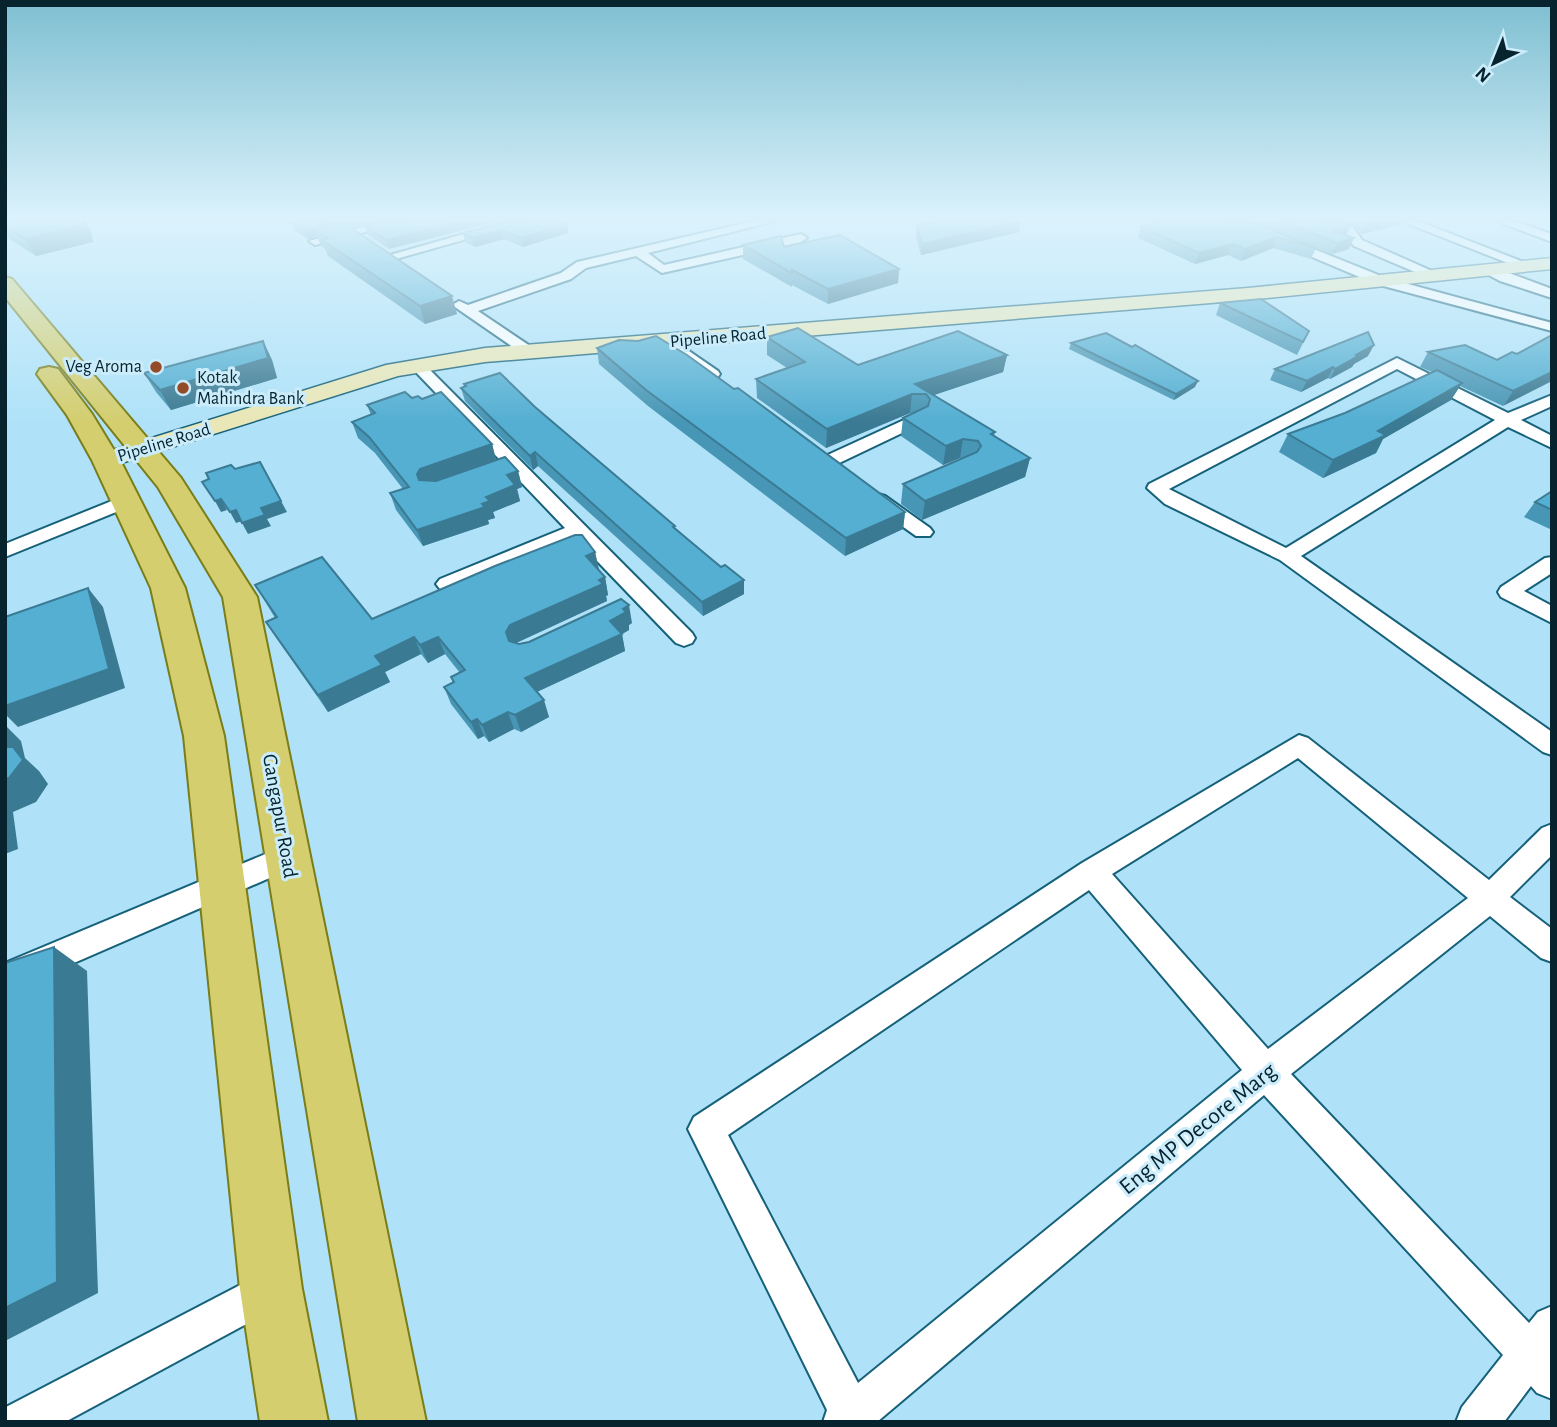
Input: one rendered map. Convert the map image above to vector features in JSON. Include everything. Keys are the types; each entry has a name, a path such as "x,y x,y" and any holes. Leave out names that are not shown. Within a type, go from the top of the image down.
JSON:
{"main road":[{"name":"Gangapur Road","path":"8,288 125,455 124,502 168,588 204,737 271,1289 294,1422"},
{"name":"Gangapur Road","path":"5,318 79,414 125,455 171,484 240,597 392,1422"}],"street":[{"path":"467,310 532,288"},
{"name":"Pipeline Road","path":"125,455 394,370 485,355 1318,288"},
{"path":"1406,288 1552,327"},
{"path":"1533,288 1552,294"},
{"path":"445,295 528,351"},
{"path":"670,342 722,382"},
{"path":"1552,443 1397,363 1156,488 1172,500 1287,556 1552,745"},
{"path":"418,366 645,595 684,638"},
{"path":"1287,556 1507,419 1552,400"},
{"path":"827,462 917,419"},
{"path":"491,471 513,463"},
{"path":"860,486 923,532"},
{"path":"881,502 906,492"},
{"path":"5,551 124,502"},
{"path":"447,584 579,530"},
{"path":"1552,562 1509,592 1552,616"},
{"path":"621,607 645,595"},
{"path":"851,1419 706,1129 1092,872 1299,745 1552,948"},
{"name":"Eng MP Decore Marg","path":"851,1419 1266,1072 1490,898 1552,836"},
{"path":"5,978 287,857"},
{"path":"1092,872 1266,1072 1544,1353 1477,1422"},
{"path":"22,1422 271,1289"}],"building":[{"path":"393,288 440,288 452,296 420,306"},
{"path":"1261,299 1309,331 1303,342 1220,303"},
{"path":"798,328 858,365 958,331 1007,355 915,384 995,432 991,434 1030,458 925,501 903,484 977,452 981,446 978,441 963,439 946,446 903,418 928,406 930,399 926,394 912,394 827,429 756,379 805,362 767,337"},
{"path":"1368,332 1374,345 1335,369 1333,367 1307,381 1275,369"},
{"path":"1106,333 1132,347 1135,345 1198,381 1176,394 1071,343"},
{"path":"1552,335 1552,372 1513,391 1428,352 1465,345 1497,360 1512,352 1517,354"},
{"path":"656,336 734,389 738,388 905,512 846,538 646,390 597,348 619,340 638,341"},
{"path":"263,341 268,358 160,390 144,373"},
{"path":"1437,370 1462,383 1378,431 1386,435 1333,460 1288,434 1345,413"},
{"path":"500,373 535,407 675,526 673,527 721,567 725,565 744,580 702,602 535,452 530,456 461,388 466,386 464,384"},
{"path":"405,392 412,398 418,396 422,399 441,392 492,444 420,469 417,474 419,480 436,481 505,457 518,471 507,475 515,485 486,497 490,501 482,504 485,507 417,530 390,493 409,487 369,437 352,422 375,413 367,405"},
{"path":"260,462 281,501 261,508 265,515 242,523 236,510 230,512 221,499 215,501 202,482 209,479 206,473 231,465 235,469"},
{"path":"1552,491 1552,510 1535,502"},
{"path":"575,535 582,535 595,552 586,556 605,577 599,580 603,584 510,625 506,632 509,641 519,644 529,642 621,599 629,605 623,609 626,612 610,621 622,634 525,678 544,700 515,715 508,712 482,725 477,719 471,722 444,687 454,682 451,677 465,670 438,637 420,645 414,637 375,656 382,665 318,695 266,622 277,617 255,585 322,557 372,619"},
{"path":"88,588 109,669 5,706 5,617"},
{"path":"5,747 13,747 23,760 9,778 5,779"},
{"path":"54,947 57,1282 5,1308 5,963"}],"place":[{"name":"Veg Aroma","path":"156,367"},
{"name":"Kotak Mahindra Bank","path":"183,388"}]}
